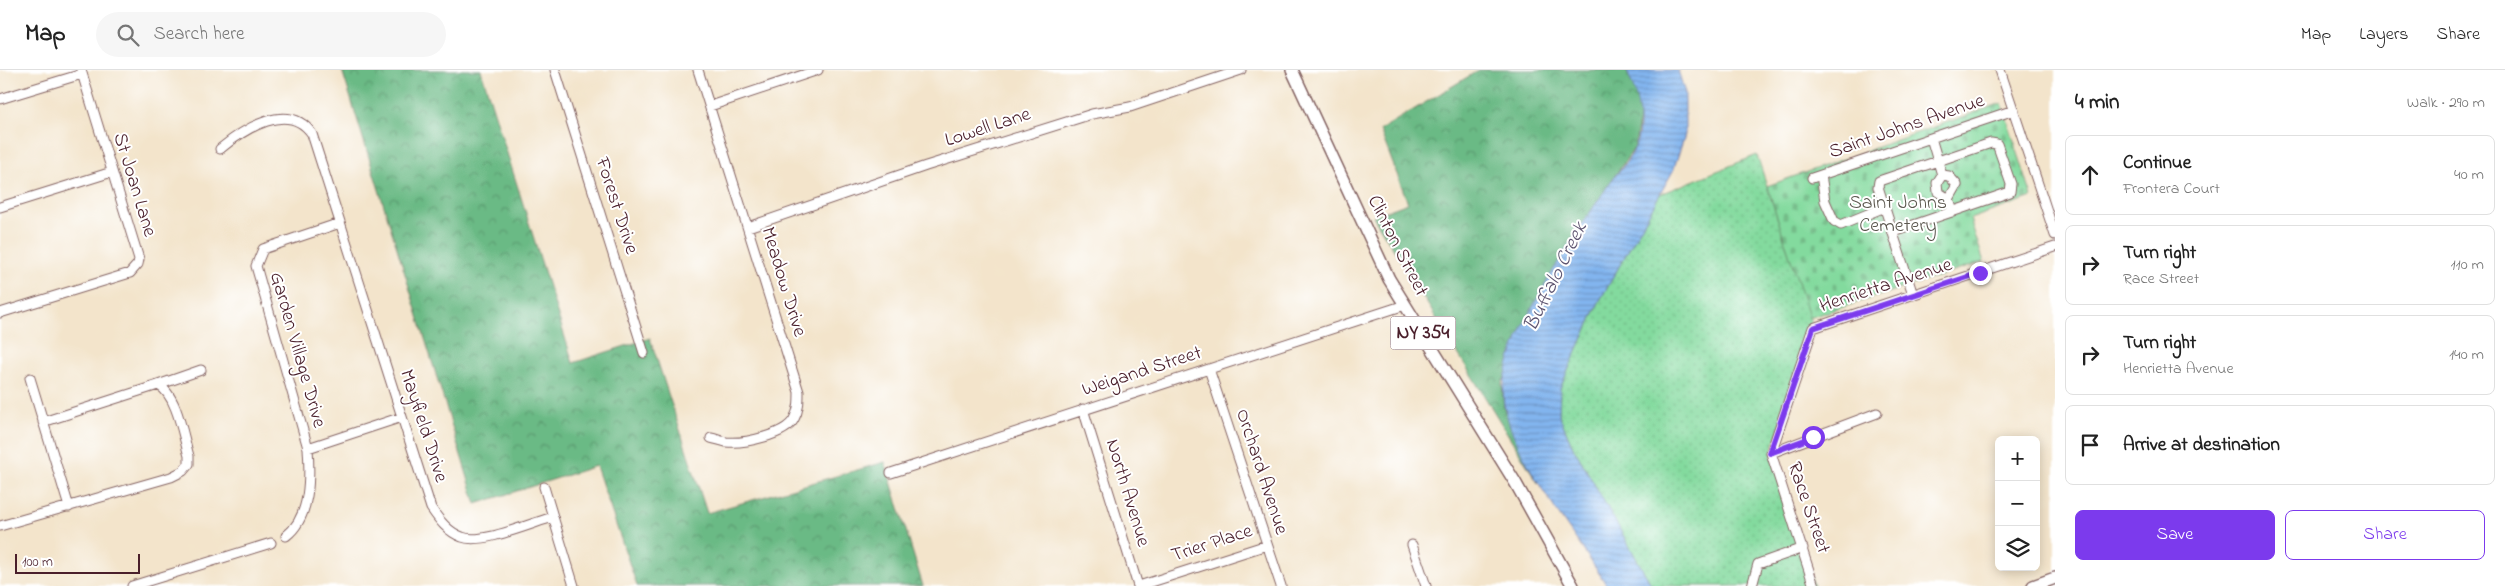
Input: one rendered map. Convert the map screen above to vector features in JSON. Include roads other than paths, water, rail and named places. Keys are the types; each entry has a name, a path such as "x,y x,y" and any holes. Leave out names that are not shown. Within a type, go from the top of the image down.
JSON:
{"main road":[{"name":"Clinton Street","path":"1292,70 1389,279 1515,482 1573,586"},
{"path":"2033,586 2055,578"}],"street":[{"name":"Forest Drive","path":"555,70 644,353"},
{"name":"Meadow Drive","path":"698,70 799,392 799,406 794,421 779,431 754,440 727,442 711,438"},
{"path":"710,106 818,70"},
{"name":"Lowell Lane","path":"748,228 926,166 1092,114 1130,107 1241,70"},
{"path":"2000,70 2055,235"},
{"path":"0,99 81,72"},
{"name":"St Joan Lane","path":"0,313 130,273 138,264 139,259 81,72"},
{"name":"Saint Johns Avenue","path":"1885,208 1841,225 1834,221 1816,176 2014,110"},
{"name":"Mayfield Drive","path":"220,148 240,133 270,120 281,118 301,122 312,134 431,508 440,522 453,533 464,538 477,538 553,517"},
{"path":"1930,138 1942,175 1937,183 1938,192 1949,199 1954,212"},
{"path":"1893,232 2010,192 2011,184 2000,148 1997,144 1991,144 1879,181 1878,187 1913,296"},
{"path":"0,207 112,172"},
{"path":"1942,175 1949,176 1957,185 1949,199"},
{"name":"Garden Village Drive","path":"286,536 300,522 310,472 308,448 256,266 264,249 340,223"},
{"name":"Henrietta Avenue","path":"1813,328 2055,247"},
{"name":"Weigand Street","path":"890,473 1405,305"},
{"name":"Race Street","path":"1813,328 1770,453 1814,586"},
{"name":"Orchard Avenue","path":"1209,369 1281,586"},
{"path":"43,422 201,370"},
{"path":"30,378 69,507"},
{"path":"0,526 171,477 183,471 189,464 189,456 172,397 166,388 158,385"},
{"name":"North Avenue","path":"1083,410 1138,586"},
{"path":"1770,453 1877,412"},
{"path":"308,448 402,417"},
{"path":"544,487 574,586"},
{"path":"132,586 271,543"},
{"name":"Trier Place","path":"1138,586 1267,545"},
{"path":"1412,545 1426,586"},
{"path":"1752,586 1758,564 1803,548"}],"water":[{"name":"Buffalo Creek","path":"1626,70 1678,70 1685,93 1685,135 1673,171 1599,302 1560,388 1559,415 1572,445 1652,586 1607,586 1550,501 1523,456 1505,410 1504,387 1510,359 1539,295 1576,234 1635,147 1639,128 1638,107"}],"park label":[{"name":"Saint Johns Cemetery","path":"1898,214"}]}
